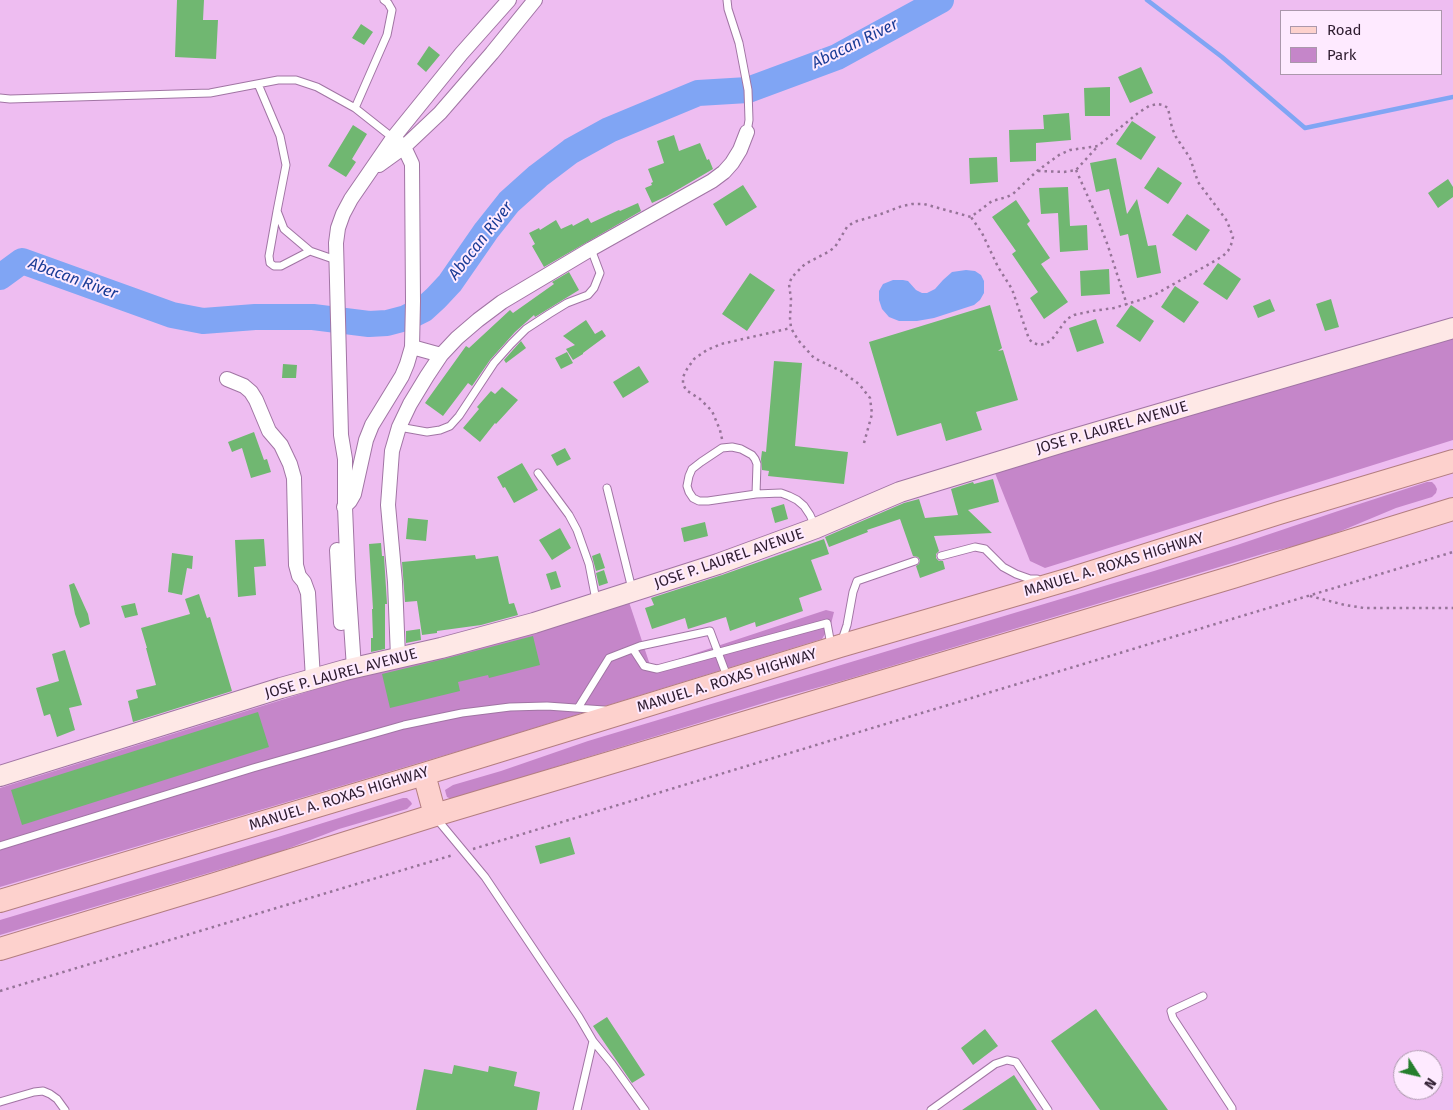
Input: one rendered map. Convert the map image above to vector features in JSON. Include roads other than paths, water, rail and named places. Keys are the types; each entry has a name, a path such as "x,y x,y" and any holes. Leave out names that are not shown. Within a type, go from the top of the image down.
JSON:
{"main road":[{"name":"MANUEL A. ROXAS HIGHWAY","path":"0,902 836,648 1070,579 1453,461"},
{"path":"0,949 435,815 1233,577 1453,509"},
{"path":"424,774 435,815"}],"street":[{"path":"349,669 340,507 340,488 345,458 341,435 336,243 338,228 351,199 393,138 461,54 508,0"},
{"path":"372,170 404,147 428,125 458,93 535,0"},
{"path":"398,657 395,582 388,505 392,451 399,427 427,376 457,338 502,302 591,248 695,191 724,172 740,150 747,132"},
{"path":"340,507 350,501 354,494 366,440 372,424 402,376 408,364 412,347 413,172 410,157 404,147 393,138"},
{"name":"JOSE P. LAUREL AVENUE","path":"0,776 312,679 516,628 718,564 816,528 910,490 1076,438 1453,328"},
{"path":"412,347 442,355"},
{"path":"227,379 244,386 251,392 269,431 281,445 294,478 296,564 299,576 304,582 308,593 312,679"}],"lane":[{"path":"355,108 387,35 392,10 384,0"},
{"path":"727,0 739,43 748,90 750,120 747,132"},
{"path":"0,98 210,93 278,80 296,80 317,87 355,108 393,138"},
{"path":"258,84 280,136 286,165 268,256 270,263 274,266 282,266 310,251"},
{"path":"277,211 284,229 310,251 337,261"},
{"path":"399,427 427,432 450,426 459,416 494,364 526,329 567,303 588,295 594,288 600,273 591,248"},
{"path":"756,494 757,470 755,459 748,451 741,448 722,448 710,455 692,470 687,486 693,498 699,501 756,494 790,496 804,506 816,528"},
{"path":"538,473 569,515 577,530 589,564 597,603"},
{"path":"607,488 632,592"},
{"path":"941,556 975,547 985,549 1003,567 1030,579 1070,579"},
{"path":"836,648 847,625 857,581 915,561"},
{"path":"634,649 644,666 657,669 827,622 836,648"},
{"path":"578,708 609,658 634,649 710,631 728,681"},
{"path":"0,846 253,768 404,725 462,713 510,707 547,706 626,712"},
{"path":"435,815 500,898 593,1041 645,1110"},
{"path":"1203,996 1170,1011 1232,1110"},
{"path":"577,1110 593,1041"},
{"path":"931,1110 995,1064 1007,1060 1016,1062 1048,1110"},
{"path":"0,1102 34,1092 43,1092 57,1099 65,1110"}],"water":[{"path":"975,271 981,275 984,281 984,293 974,305 934,318 917,321 899,321 889,317 882,309 879,291 883,284 893,280 908,281 916,290 927,293 935,289 952,272"}],"waterway":[{"name":"Abacan River","path":"0,277 22,261 172,315 203,321 255,317 313,317 369,324 387,323 406,318 424,309 450,283 486,231 509,202 538,176 571,151 609,130 698,93 748,90 837,57 941,0"},
{"path":"1147,0 1222,57 1305,128 1453,97"}]}
